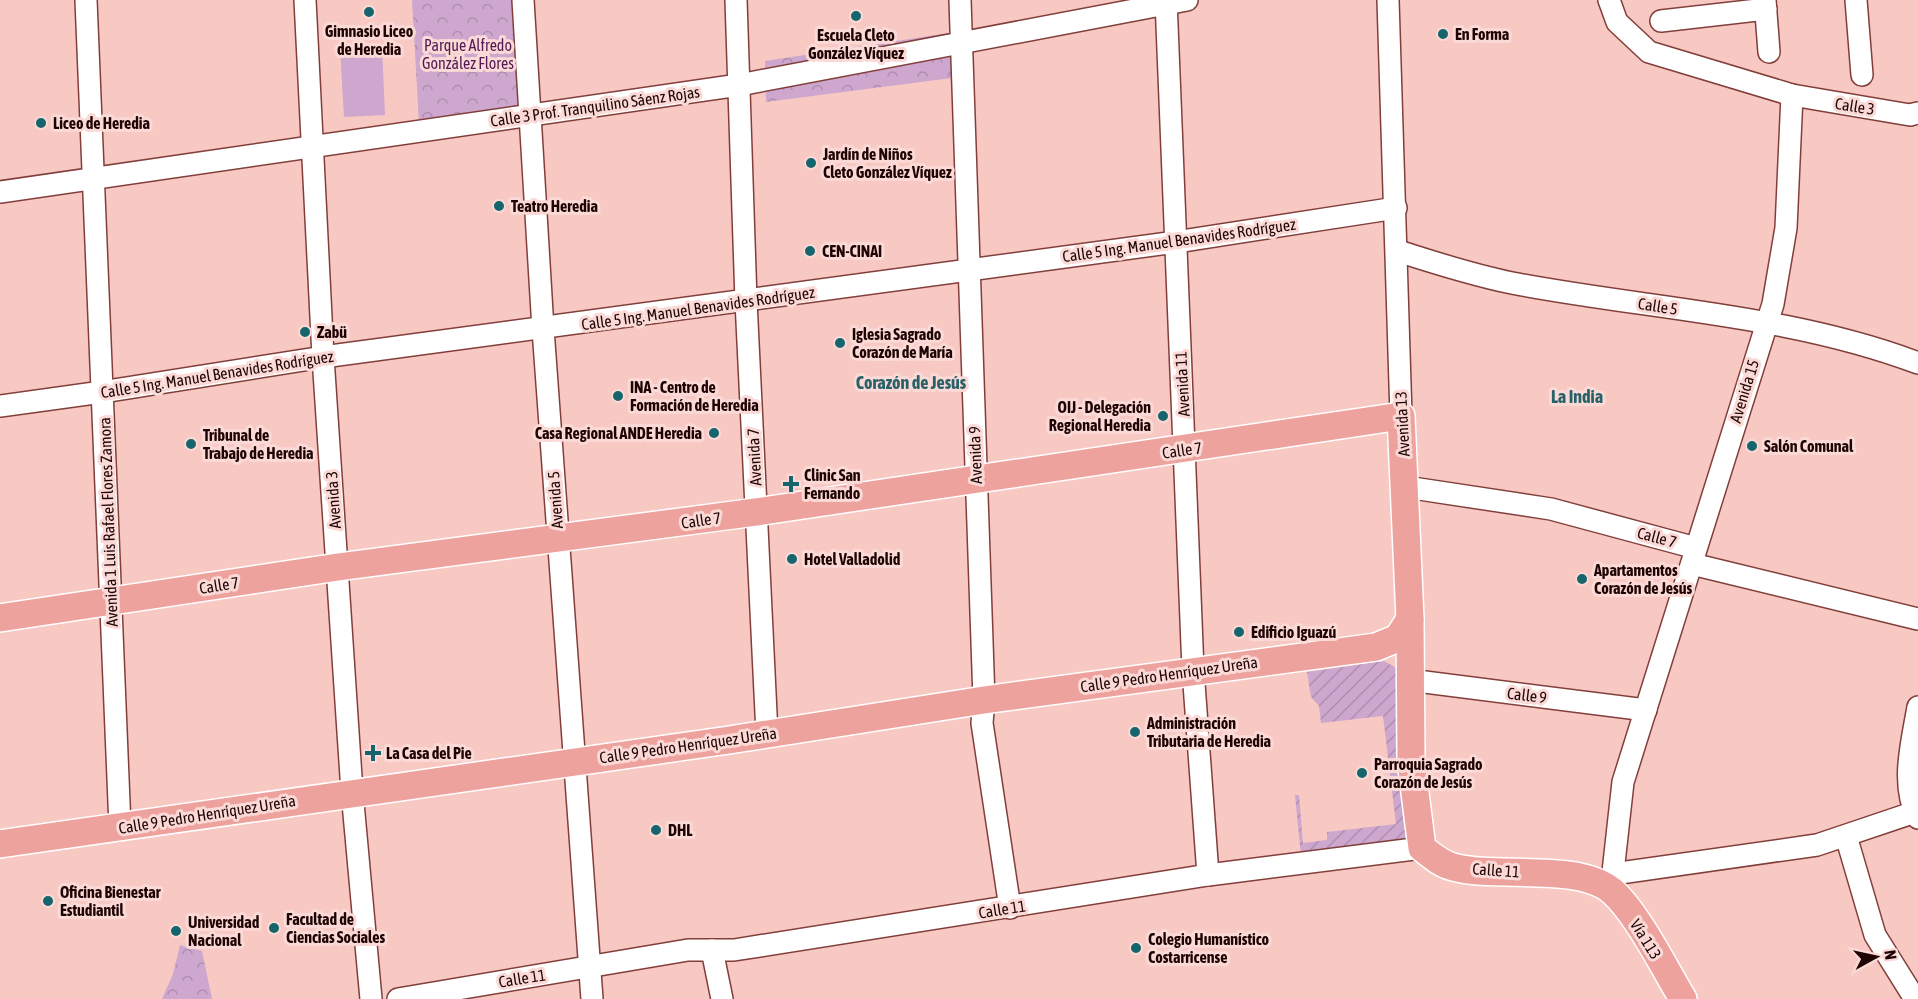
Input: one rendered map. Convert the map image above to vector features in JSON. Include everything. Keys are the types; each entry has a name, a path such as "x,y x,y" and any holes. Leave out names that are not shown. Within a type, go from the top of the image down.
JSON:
{"main road":[{"name":"Calle 7","path":"0,618 338,567 558,540 756,512 1185,450 1401,416"},
{"name":"Avenida 13","path":"1401,416 1406,487 1410,619 1411,761 1422,848"},
{"name":"Calle 9 Pedro Henríquez Ureña","path":"0,844 767,734 1193,670 1376,647 1398,638 1410,619"},
{"path":"1376,647 1404,662 1409,680"},
{"name":"Calle 11","path":"1422,848 1437,860 1454,868 1559,875 1608,883"},
{"name":"Vía 113","path":"1608,883 1683,999"}],"street":[{"name":"Avenida 1 Luis Rafael Flores Zamora","path":"86,0 120,827"},
{"name":"Avenida 3","path":"305,0 323,357 352,792 371,999"},
{"name":"Avenida 5","path":"523,0 543,329 576,761 591,999"},
{"name":"Avenida 7","path":"736,0 746,301 767,734"},
{"name":"Avenida 9","path":"960,0 984,700 982,723 1010,908"},
{"name":"Avenida 13","path":"1388,0 1398,251 1401,416"},
{"path":"1610,0 1617,22 1649,52 1792,95"},
{"path":"1856,0 1862,75"},
{"name":"Calle 3 Prof. Tranquilino Sáenz Rojas","path":"0,192 313,145 739,86 1173,1"},
{"name":"Avenida 11","path":"1173,1 1176,242 1193,670 1208,875"},
{"path":"1662,21 1765,4 1769,52"},
{"name":"Calle 3","path":"1792,95 1910,115 1918,113"},
{"name":"Avenida 15","path":"1608,883 1623,782 1773,304 1786,228 1792,95"},
{"name":"Calle 5 Ing. Manuel Benavides Rodríguez","path":"0,406 323,357 1176,242 1396,208"},
{"name":"Calle 5","path":"1398,251 1511,283 1766,322 1879,349 1918,363"},
{"name":"Calle 7","path":"1406,487 1551,509 1694,556 1918,619"},
{"name":"Calle 9","path":"1409,680 1646,711"},
{"path":"1915,803 1909,762 1918,707"},
{"name":"Calle 11","path":"1608,883 1817,845 1846,836 1915,803"},
{"path":"1846,836 1875,935 1915,999"},
{"name":"Calle 11","path":"398,999 688,950 734,950 1208,875 1422,848"},
{"path":"712,950 722,999"}],"green space":[{"name":"Parque Alfredo González Flores","path":"412,0 518,0 525,109 419,123"},
{"path":"949,33 952,78 766,102 765,61"},
{"path":"382,46 385,115 344,117 340,48"},
{"path":"1384,661 1400,670 1413,845 1301,856 1295,795 1299,795 1303,843 1327,840 1327,832 1396,824 1383,716 1321,723 1319,706 1311,697 1307,672"},
{"path":"180,945 202,951 212,999 162,999 173,974"}],"place":[{"name":"Gimnasio Liceo de Heredia","path":"369,12"},
{"name":"Escuela Cleto González Víquez","path":"856,16"},
{"name":"En Forma","path":"1443,34"},
{"name":"Liceo de Heredia","path":"41,123"},
{"name":"Jardín de Niños Cleto González Víquez","path":"811,163"},
{"name":"Teatro Heredia","path":"499,206"},
{"name":"CEN-CINAI","path":"810,251"},
{"name":"Zabü","path":"305,332"},
{"name":"Iglesia Sagrado Corazón de María","path":"840,343"},
{"name":"INA - Centro de Formación de Heredia","path":"618,396"},
{"name":"OIJ - Delegación Regional Heredia","path":"1163,416"},
{"name":"Casa Regional ANDE Heredia","path":"714,433"},
{"name":"Tribunal de Trabajo de Heredia","path":"191,444"},
{"name":"Salón Comunal","path":"1752,446"},
{"name":"Clinic San Fernando","path":"791,484"},
{"name":"Hotel Valladolid","path":"792,559"},
{"name":"Apartamentos Corazón de Jesús","path":"1582,579"},
{"name":"Edificio Iguazú","path":"1239,632"},
{"name":"Administración Tributaria de Heredia","path":"1135,732"},
{"name":"La Casa del Pie","path":"373,753"},
{"name":"Parroquia Sagrado Corazón de Jesús","path":"1362,773"},
{"name":"DHL","path":"656,830"},
{"name":"Oficina Bienestar Estudiantil","path":"48,901"},
{"name":"Facultad de Ciencias Sociales","path":"274,928"},
{"name":"Universidad Nacional","path":"176,931"},
{"name":"Colegio Humanístico Costarricense","path":"1136,948"}],"district":[{"name":"Corazón de Jesús","path":"911,382"},
{"name":"La India","path":"1577,396"}]}
